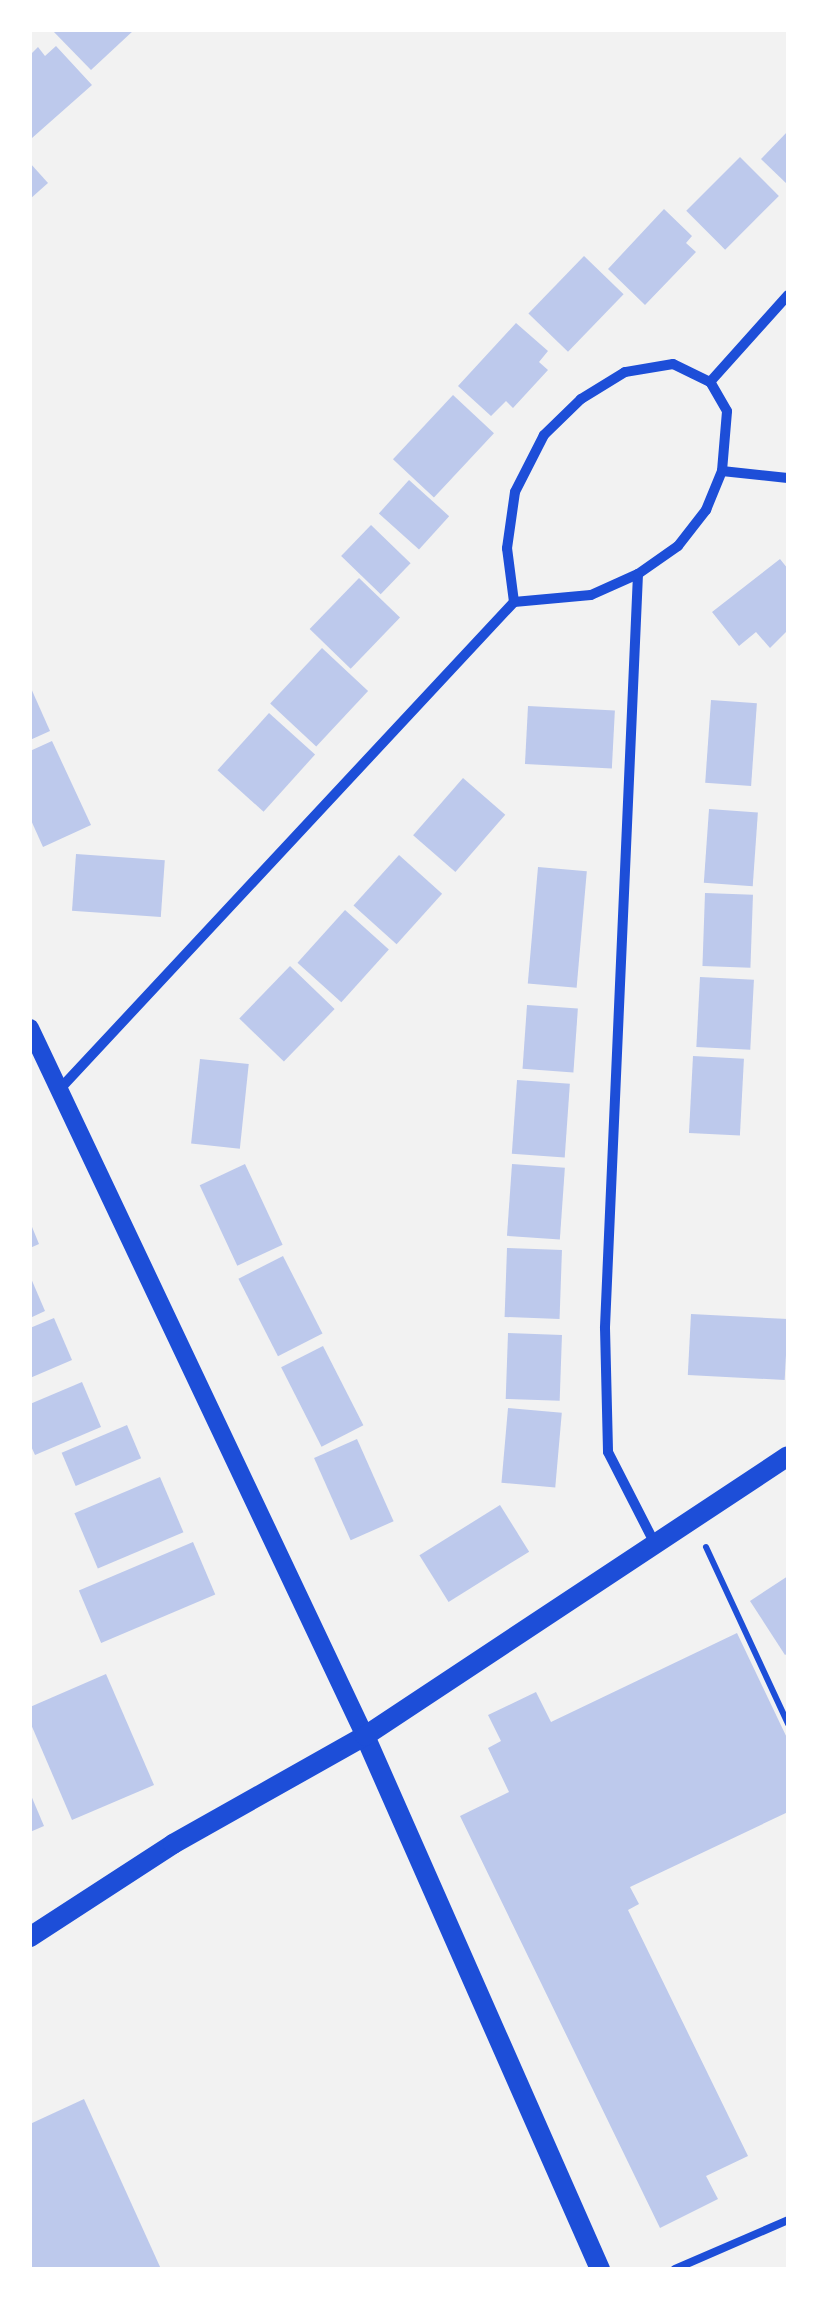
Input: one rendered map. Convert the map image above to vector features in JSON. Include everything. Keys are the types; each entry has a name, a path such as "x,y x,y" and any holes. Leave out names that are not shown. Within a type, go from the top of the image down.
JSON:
{"main road":[{"path":"30,1937 172,1844 365,1736 788,1456"},
{"path":"365,1736 594,2267"}],"street":[{"path":"710,382 788,295"},
{"path":"58,1091 514,602 591,595 638,574 678,546 706,510 722,472 728,412 710,382 673,364 624,372 581,399 544,435 515,492 507,548 514,602"},
{"path":"722,472 788,478"},
{"path":"638,574 605,1346 608,1452 655,1544"},
{"path":"30,1028 365,1736"}],"lane":[{"path":"675,2269 788,2220"}],"path":[{"path":"692,1519 788,1724"}],"building":[{"path":"52,30 134,30 91,70"},
{"path":"56,46 92,85 32,138 30,55 38,47 45,56"},
{"path":"788,131 788,185 761,159"},
{"path":"740,157 779,196 725,250 686,211"},
{"path":"30,163 48,183 30,199"},
{"path":"664,209 692,236 686,243 696,252 645,305 608,269"},
{"path":"584,256 624,294 568,352 528,314"},
{"path":"516,323 548,351 539,362 548,370 513,408 506,401 491,416 458,386"},
{"path":"453,395 494,433 434,498 393,459"},
{"path":"409,480 449,516 419,550 379,513"},
{"path":"371,525 411,563 381,594 341,556"},
{"path":"780,559 788,569 788,630 770,648 756,632 739,646 712,612"},
{"path":"359,578 400,618 351,669 310,629"},
{"path":"322,648 368,691 316,747 270,704"},
{"path":"30,686 50,731 30,740"},
{"path":"711,700 757,703 751,786 705,783"},
{"path":"528,706 615,711 612,768 525,764"},
{"path":"269,713 315,754 264,812 217,770"},
{"path":"52,741 91,825 43,847 30,818 30,751"},
{"path":"463,778 505,815 455,872 413,835"},
{"path":"709,809 758,812 753,886 704,883"},
{"path":"76,854 165,860 161,917 72,911"},
{"path":"399,855 442,894 397,944 353,906"},
{"path":"538,867 587,871 577,988 528,984"},
{"path":"705,893 753,895 750,968 702,966"},
{"path":"345,910 389,949 341,1002 297,963"},
{"path":"290,966 335,1009 284,1062 239,1019"},
{"path":"700,977 754,980 750,1050 696,1047"},
{"path":"527,1005 578,1009 573,1072 523,1069"},
{"path":"693,1056 744,1059 740,1136 689,1133"},
{"path":"200,1059 249,1064 240,1149 191,1144"},
{"path":"517,1080 570,1084 565,1158 512,1154"},
{"path":"245,1164 283,1245 237,1266 200,1185"},
{"path":"512,1164 565,1168 560,1240 507,1236"},
{"path":"30,1222 39,1244 30,1248"},
{"path":"507,1248 562,1250 560,1319 505,1317"},
{"path":"283,1256 322,1334 278,1356 238,1279"},
{"path":"30,1276 45,1311 30,1318"},
{"path":"691,1314 788,1319 785,1380 688,1375"},
{"path":"54,1318 72,1360 30,1378 30,1328"},
{"path":"508,1333 562,1335 560,1401 506,1399"},
{"path":"323,1346 363,1425 322,1447 281,1367"},
{"path":"82,1382 101,1427 35,1455 30,1444 30,1404"},
{"path":"508,1408 562,1413 555,1487 501,1483"},
{"path":"127,1425 141,1458 76,1486 62,1453"},
{"path":"357,1439 394,1521 351,1540 314,1458"},
{"path":"160,1477 183,1532 98,1569 74,1513"},
{"path":"500,1505 529,1552 449,1602 419,1555"},
{"path":"193,1542 215,1594 101,1643 79,1590"},
{"path":"788,1576 788,1653 785,1655 750,1601"},
{"path":"737,1633 788,1740 788,1812 630,1887 639,1904 628,1910 748,2156 706,2176 718,2199 660,2228 460,1816 509,1792 488,1748 501,1741 488,1715 536,1692 551,1722"},
{"path":"106,1674 154,1785 72,1820 30,1722 30,1707"},
{"path":"30,1793 44,1826 30,1832"},
{"path":"84,2099 161,2269 30,2269 30,2124"}]}
